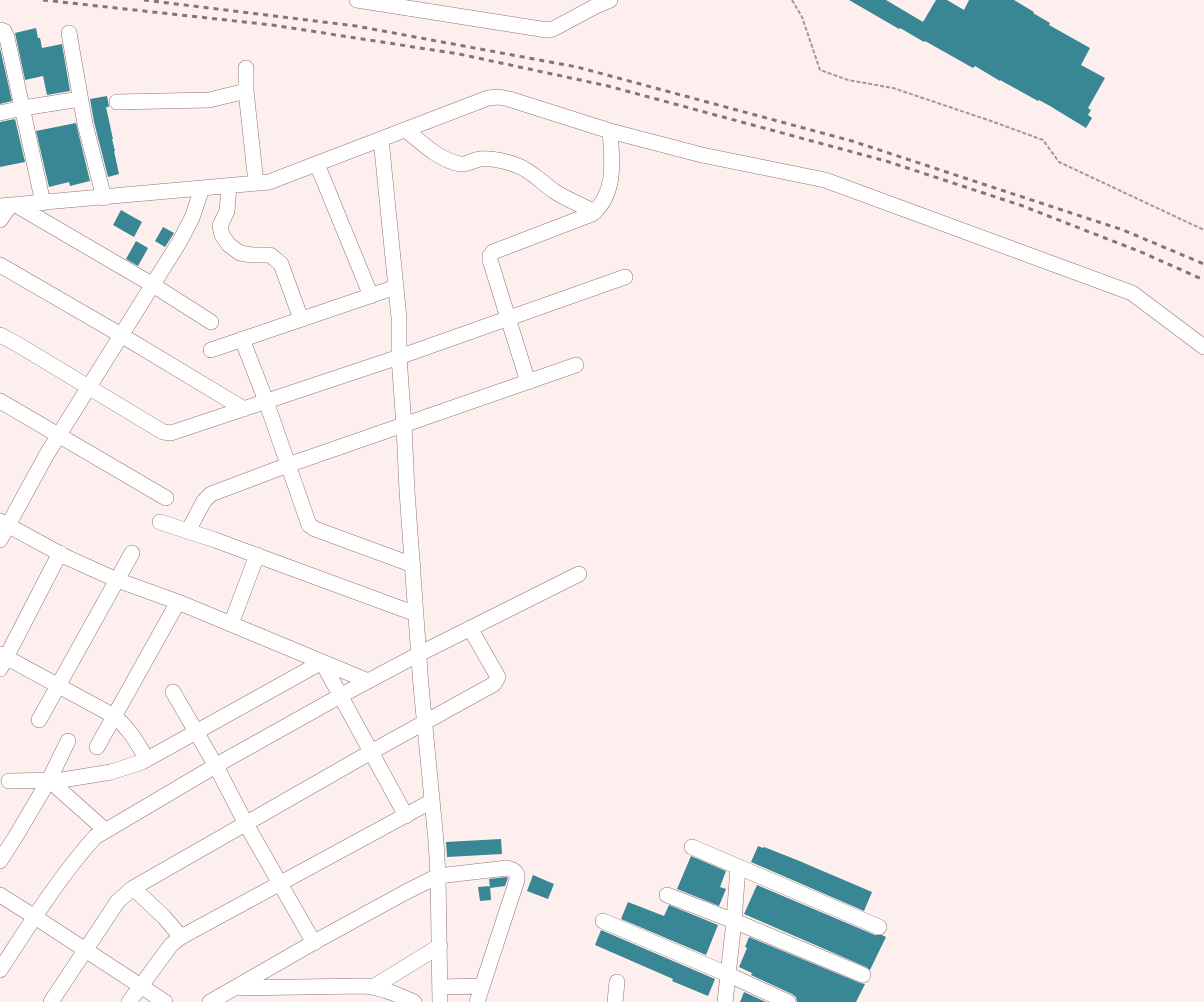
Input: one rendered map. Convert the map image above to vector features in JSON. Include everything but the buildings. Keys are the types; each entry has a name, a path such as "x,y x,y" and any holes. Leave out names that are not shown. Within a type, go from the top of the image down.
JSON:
{"street":[{"path":"357,0 547,30 553,29 610,0"},
{"path":"0,30 4,31 7,38 43,203"},
{"path":"69,33 85,124 104,198"},
{"path":"246,68 246,91 256,183"},
{"path":"117,102 209,100 246,91"},
{"path":"9,206 269,182 488,98 499,97 610,131 702,155 825,180 1132,293 1204,347"},
{"path":"0,113 80,98"},
{"path":"406,130 431,150 444,158 460,164 467,164 479,159 491,159 517,165 564,197 595,212"},
{"path":"528,382 507,318 490,256 493,252 592,214 600,207 606,197 610,184 612,167 610,131"},
{"path":"381,139 399,318 398,357 416,614 436,841 440,946 440,995 482,986"},
{"path":"317,164 371,296"},
{"path":"229,186 227,211 220,226 222,235 229,245 240,253 270,255 281,264 301,320"},
{"path":"0,540 4,523 180,241 192,218 202,188"},
{"path":"9,206 153,286 211,322"},
{"path":"0,220 9,206"},
{"path":"0,265 121,335 244,409"},
{"path":"0,335 163,432 171,433 398,357 625,277"},
{"path":"211,350 396,287"},
{"path":"242,340 266,401 311,527 413,565"},
{"path":"188,531 204,501 211,494 288,465 404,426 576,365"},
{"path":"0,402 166,498"},
{"path":"160,522 257,555 416,614"},
{"path":"4,523 60,553 117,580 178,602 368,681"},
{"path":"60,553 2,660 58,686 114,716 130,731 147,759"},
{"path":"39,720 132,553"},
{"path":"231,624 257,555"},
{"path":"0,970 35,917 83,850 96,837 106,830 340,696 419,654 579,574"},
{"path":"97,747 178,602"},
{"path":"51,1002 118,901 133,888 371,752 494,684 498,677 470,628"},
{"path":"322,662 406,816"},
{"path":"9,781 62,780 111,772 147,759 322,662"},
{"path":"174,692 216,766 246,824 314,943"},
{"path":"0,861 49,780 68,741"},
{"path":"49,780 106,830"},
{"path":"130,1002 172,945 181,937 432,801"},
{"path":"692,847 879,927"},
{"path":"725,1002 738,867"},
{"path":"210,1002 404,893 438,876 507,868 512,869 516,872 517,880 477,1002"},
{"path":"133,888 164,916 181,937"},
{"path":"0,895 165,1002"},
{"path":"667,895 734,921 863,975"},
{"path":"603,921 788,1002"},
{"path":"372,987 440,946"},
{"path":"615,1002 617,982"},
{"path":"235,988 363,986 384,990 414,1002"}],"path":[{"path":"792,0 802,17 820,70 848,80 893,88 1043,140 1059,162 1204,230"}],"railway":[{"path":"43,0 272,25 459,54 608,86 886,161 1020,205 1141,252 1204,280"},
{"path":"144,0 356,26 577,67 852,141 1123,230 1204,264"}]}
